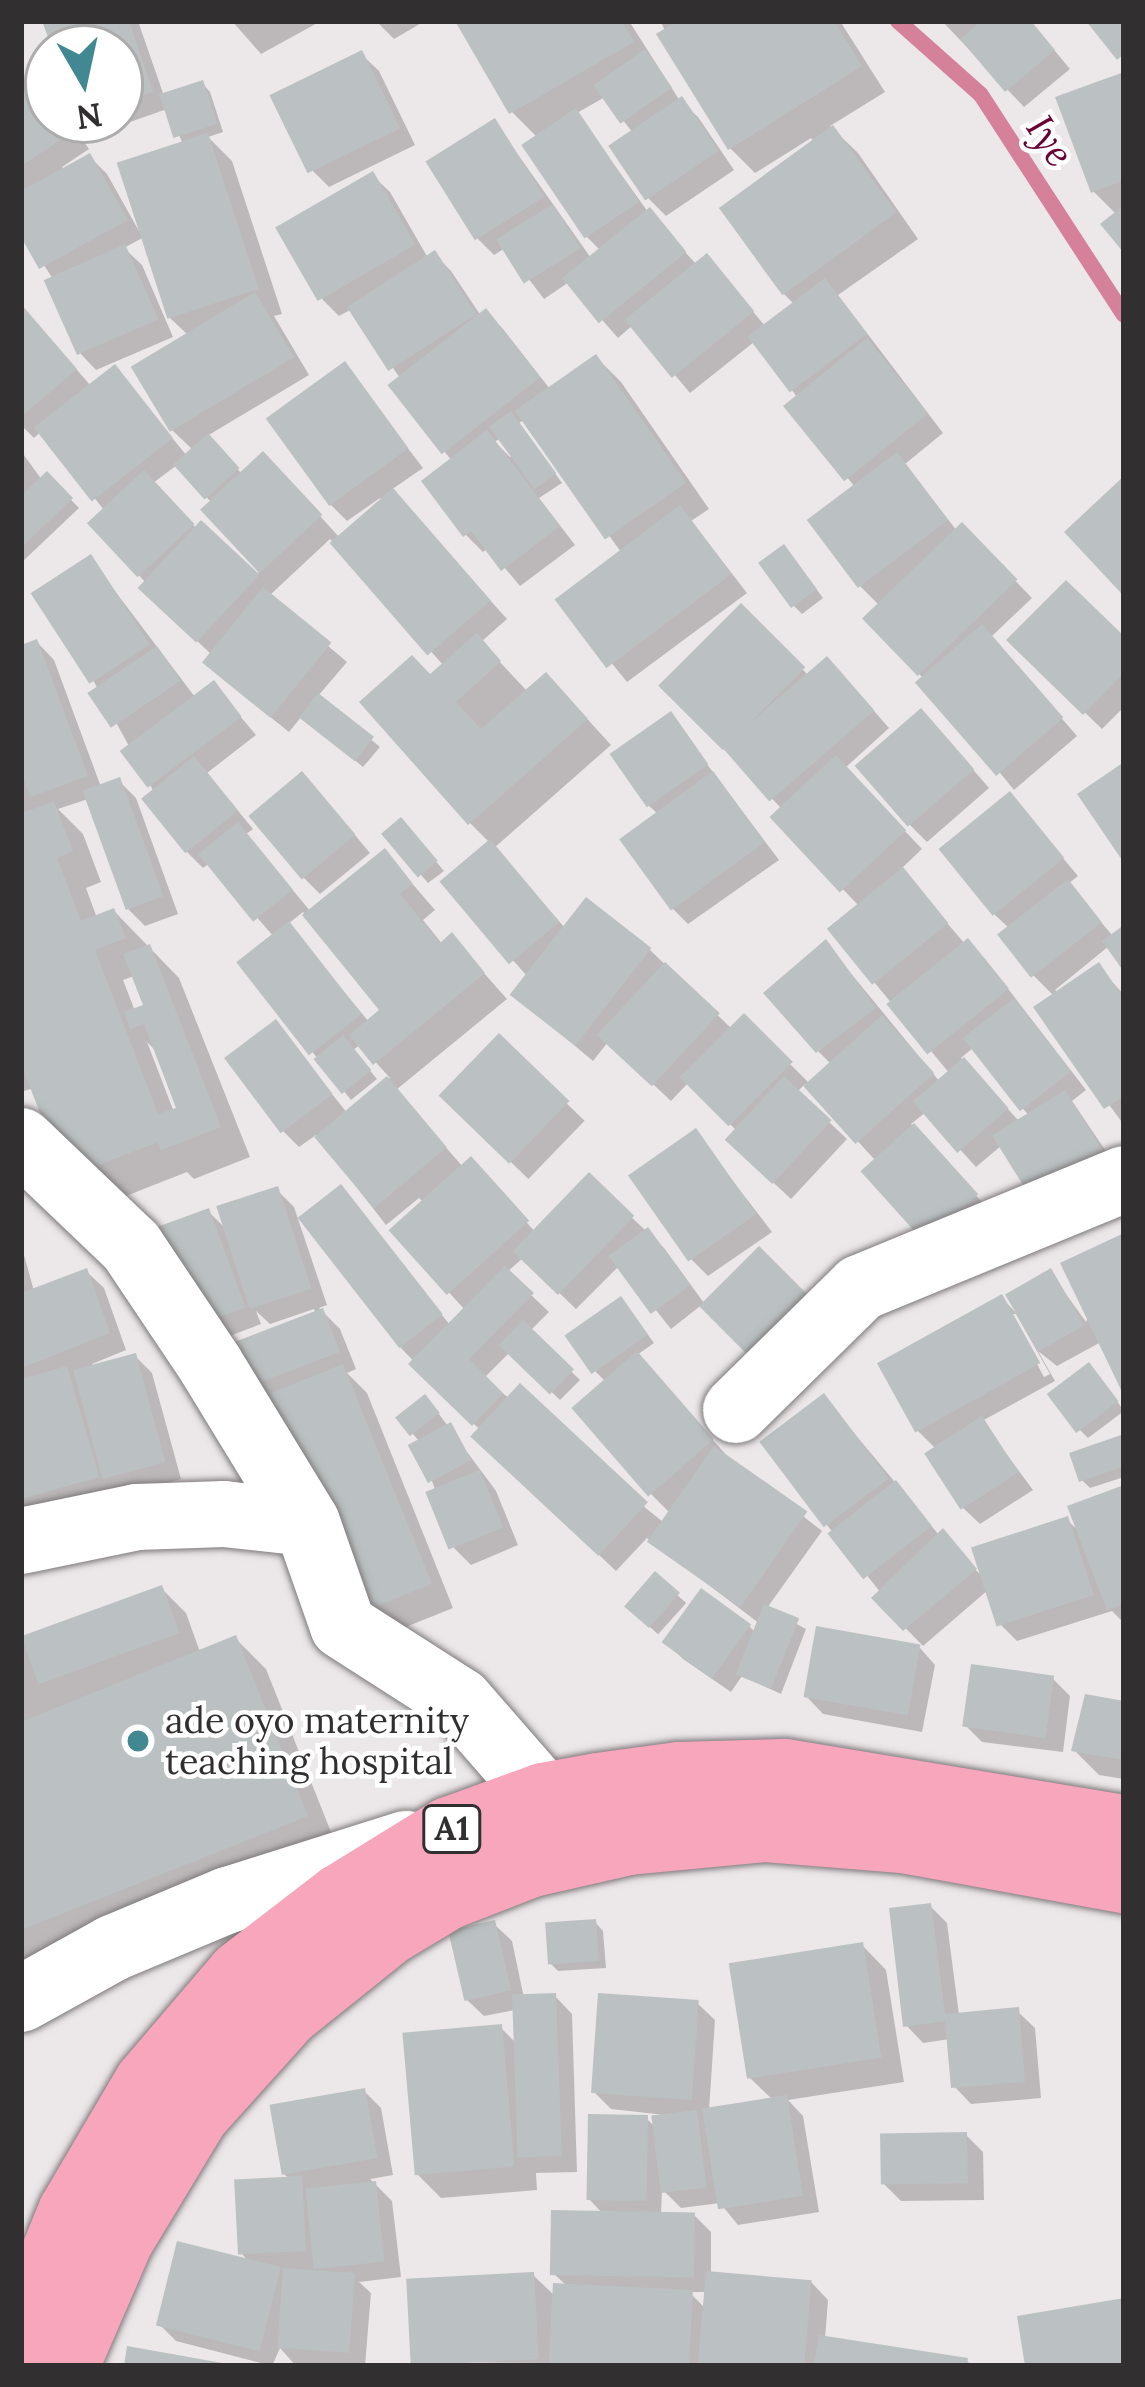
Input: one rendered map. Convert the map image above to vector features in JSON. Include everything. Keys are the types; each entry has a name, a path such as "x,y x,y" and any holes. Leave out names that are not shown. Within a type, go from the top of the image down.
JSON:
{"highway":[{"name":"A1","path":"21,2335 71,2212 147,2083 240,1974 340,1897 449,1830 543,1796 679,1775 785,1772 1124,1828"},
{"name":"A1","path":"66,2366 120,2241 196,2115 288,2013 389,1932 447,1898 532,1864 629,1842 766,1829 903,1840 1124,1880"}],"street":[{"path":"21,1141 131,1246 307,1523 343,1626 460,1701 543,1796 580,1853"},
{"path":"736,1410 860,1288 1124,1179"},
{"path":"21,1541 137,1517 224,1514 307,1523"},
{"path":"21,1999 113,1948 228,1900 449,1830"}],"building":[{"path":"42,21 130,24 43,24"},
{"path":"455,21 622,21 634,42 509,114"},
{"path":"677,21 834,21 862,66 728,150 656,34"},
{"path":"981,21 1031,21 1055,50 1005,92 960,39"},
{"path":"1086,21 1124,21 1124,54 1117,60"},
{"path":"645,49 672,88 620,124 593,85"},
{"path":"362,50 400,128 308,173 269,95"},
{"path":"144,65 153,92 144,95"},
{"path":"1124,72 1124,180 1091,193 1055,97"},
{"path":"203,80 217,124 173,138 159,94"},
{"path":"24,81 24,144 54,144 21,166"},
{"path":"682,96 719,151 645,200 608,146"},
{"path":"576,108 639,202 584,239 521,145"},
{"path":"495,118 544,197 475,240 425,161"},
{"path":"833,125 896,212 782,295 719,208"},
{"path":"208,133 259,289 167,319 117,163"},
{"path":"90,153 128,220 39,269 21,237 21,191"},
{"path":"373,171 416,245 318,301 275,228"},
{"path":"553,204 581,248 524,284 496,240"},
{"path":"1124,205 1124,253 1100,224"},
{"path":"650,207 687,252 599,323 562,278"},
{"path":"125,244 158,319 77,355 44,280"},
{"path":"435,250 476,314 388,371 347,307"},
{"path":"707,253 754,311 672,378 625,320"},
{"path":"825,278 867,334 790,392 748,336"},
{"path":"255,292 294,357 170,432 131,367"},
{"path":"21,304 77,369 21,417"},
{"path":"486,308 540,377 442,454 387,385"},
{"path":"867,338 928,413 844,481 783,406"},
{"path":"596,354 686,483 605,539 515,411"},
{"path":"345,361 408,448 329,506 266,419"},
{"path":"115,364 173,438 92,501 34,427"},
{"path":"511,411 556,473 534,489 489,427"},
{"path":"487,430 560,526 501,571 471,531 463,537 421,481"},
{"path":"208,433 239,468 205,499 173,464"},
{"path":"263,451 322,515 259,573 200,510"},
{"path":"897,452 948,520 858,588 807,520"},
{"path":"144,470 194,524 137,577 87,523"},
{"path":"47,471 73,498 21,548 21,496"},
{"path":"1124,476 1124,589 1121,593 1064,532"},
{"path":"393,488 491,600 427,656 330,543"},
{"path":"680,505 732,574 606,668 555,599"},
{"path":"201,520 260,575 196,643 138,588"},
{"path":"962,522 1018,580 918,676 862,619"},
{"path":"784,544 817,589 791,608 758,563"},
{"path":"91,554 150,645 89,684 31,593"},
{"path":"1066,580 1124,636 1124,673 1083,715 1006,640"},
{"path":"263,587 331,642 270,718 202,662"},
{"path":"741,603 805,667 723,750 658,686"},
{"path":"982,624 1063,718 996,776 915,682"},
{"path":"477,633 501,661 456,702 481,729 546,672 588,719 468,825 359,702 412,655 430,674"},
{"path":"37,639 88,776 30,797 21,772 21,645"},
{"path":"157,646 180,681 111,728 87,693"},
{"path":"827,656 874,710 769,802 722,747"},
{"path":"214,680 242,717 147,788 120,751"},
{"path":"318,693 374,737 355,761 299,717"},
{"path":"921,708 974,769 908,827 855,766"},
{"path":"671,711 708,764 647,807 610,754"},
{"path":"836,755 906,830 840,892 769,817"},
{"path":"194,756 238,810 185,853 141,799"},
{"path":"1124,762 1124,863 1077,794"},
{"path":"302,771 355,835 302,880 248,816"},
{"path":"713,771 765,842 671,910 619,839"},
{"path":"120,777 163,896 126,910 82,791"},
{"path":"1010,791 1064,858 993,916 939,849"},
{"path":"54,801 73,851 57,858 81,921 114,908 126,938 95,950 158,1114 176,1108 144,1024 130,1029 124,1012 143,1005 123,954 150,944 221,1127 161,1150 158,1142 65,1178 21,1064 21,802 25,812"},
{"path":"401,817 438,861 418,877 381,834"},
{"path":"238,822 293,890 253,922 198,854"},
{"path":"490,839 559,922 509,964 439,881"},
{"path":"385,848 413,884 400,894 440,943 452,932 485,973 373,1065 349,1035 379,1010 302,915"},
{"path":"903,867 948,923 872,985 827,929"},
{"path":"1068,879 1102,922 1031,978 997,934"},
{"path":"586,897 651,948 575,1046 510,995"},
{"path":"289,921 362,1014 309,1055 236,962"},
{"path":"1124,925 1124,972 1102,941"},
{"path":"968,938 1009,989 927,1055 886,1004"},
{"path":"826,939 876,1008 816,1053 763,993"},
{"path":"665,962 720,1013 652,1086 597,1035"},
{"path":"1099,962 1124,999 1124,1096 1104,1109 1033,1007"},
{"path":"1014,998 1071,1071 1020,1111 963,1038"},
{"path":"744,1013 793,1062 728,1126 680,1077"},
{"path":"882,1015 934,1073 855,1144 803,1086"},
{"path":"276,1019 333,1094 281,1133 224,1058"},
{"path":"499,1033 569,1101 509,1164 439,1096"},
{"path":"343,1035 371,1070 342,1094 313,1059"},
{"path":"964,1057 1009,1108 957,1153 913,1102"},
{"path":"387,1076 447,1147 374,1208 314,1137"},
{"path":"784,1076 832,1120 772,1184 725,1140"},
{"path":"1065,1090 1110,1161 1037,1207 992,1136"},
{"path":"914,1123 978,1194 925,1243 860,1171"},
{"path":"696,1128 756,1214 688,1262 628,1176"},
{"path":"471,1156 529,1221 447,1295 389,1230"},
{"path":"589,1172 634,1216 558,1295 513,1251"},
{"path":"341,1184 443,1314 399,1348 298,1218"},
{"path":"278,1186 311,1289 250,1309 216,1206"},
{"path":"209,1208 245,1308 190,1328 154,1228"},
{"path":"648,1227 690,1285 651,1314 608,1256"},
{"path":"1124,1233 1124,1396 1060,1263"},
{"path":"759,1246 825,1312 765,1373 699,1306"},
{"path":"505,1266 534,1293 469,1359 503,1393 472,1426 408,1364"},
{"path":"87,1268 110,1333 21,1368 21,1293"},
{"path":"1051,1268 1084,1325 1038,1352 1005,1294"},
{"path":"1002,1294 1040,1363 915,1432 877,1363"},
{"path":"621,1296 648,1335 591,1374 564,1336"},
{"path":"323,1308 340,1352 241,1390 224,1346"},
{"path":"523,1320 574,1369 550,1394 499,1345"},
{"path":"637,1351 714,1439 648,1496 571,1408"},
{"path":"136,1353 165,1462 102,1479 73,1370"},
{"path":"1089,1362 1118,1401 1076,1433 1047,1394"},
{"path":"343,1364 432,1584 356,1614 267,1395"},
{"path":"67,1366 99,1477 21,1499 21,1379"},
{"path":"520,1383 648,1502 598,1556 470,1436"},
{"path":"824,1393 888,1478 824,1527 759,1442"},
{"path":"425,1394 440,1413 410,1436 395,1417"},
{"path":"982,1416 1018,1472 961,1510 924,1454"},
{"path":"451,1422 471,1460 428,1483 408,1445"},
{"path":"1124,1434 1124,1466 1079,1482 1069,1453"},
{"path":"714,1446 807,1511 740,1607 647,1542"},
{"path":"480,1470 503,1527 449,1550 425,1492"},
{"path":"896,1480 932,1526 863,1579 827,1534"},
{"path":"1124,1485 1124,1604 1107,1610 1067,1506"},
{"path":"1068,1516 1094,1595 997,1626 971,1548"},
{"path":"943,1528 977,1569 903,1631 871,1598"},
{"path":"655,1571 680,1593 649,1628 624,1606"},
{"path":"162,1585 179,1633 38,1684 21,1636"},
{"path":"701,1588 751,1624 712,1679 662,1642"},
{"path":"764,1604 799,1618 771,1689 736,1674"},
{"path":"816,1626 920,1644 908,1715 803,1697"},
{"path":"236,1635 308,1816 21,1930 21,1722"},
{"path":"971,1664 1054,1676 1045,1738 962,1726"},
{"path":"1085,1694 1124,1701 1124,1760 1071,1751"},
{"path":"931,1903 945,2014 1019,2007 1025,2082 951,2088 945,2021 903,2027 889,1908"},
{"path":"596,1919 599,1961 548,1964 545,1923"},
{"path":"495,1920 511,1990 464,2001 448,1931"},
{"path":"863,1942 881,2058 747,2079 729,1963"},
{"path":"556,1993 562,2156 518,2157 512,1995"},
{"path":"598,1993 699,2000 692,2100 591,2093"},
{"path":"502,2024 514,2166 415,2175 402,2033"},
{"path":"365,2088 377,2158 282,2175 269,2105"},
{"path":"787,2095 803,2196 718,2209 702,2108"},
{"path":"697,2110 707,2187 661,2193 651,2116"},
{"path":"588,2114 648,2115 646,2201 586,2200"},
{"path":"967,2132 968,2183 881,2185 880,2134"},
{"path":"302,2176 306,2251 238,2254 234,2180"},
{"path":"376,2181 384,2262 314,2269 305,2188"},
{"path":"551,2210 695,2213 694,2278 550,2275"},
{"path":"177,2241 281,2267 260,2351 156,2325"},
{"path":"283,2268 355,2273 349,2353 277,2348"},
{"path":"706,2271 812,2280 804,2366 698,2366"},
{"path":"534,2272 539,2359 411,2366 406,2279"},
{"path":"553,2283 693,2290 689,2366 549,2363"},
{"path":"1124,2298 1124,2366 1025,2366 1017,2316"},
{"path":"819,2335 968,2358 967,2366 814,2366"},
{"path":"127,2346 228,2364 124,2366"}],"waterway":[{"name":"Iye","path":"898,21 981,95 1124,315"}],"place":[{"name":"ade oyo maternity teaching hospital","path":"138,1741"}]}
